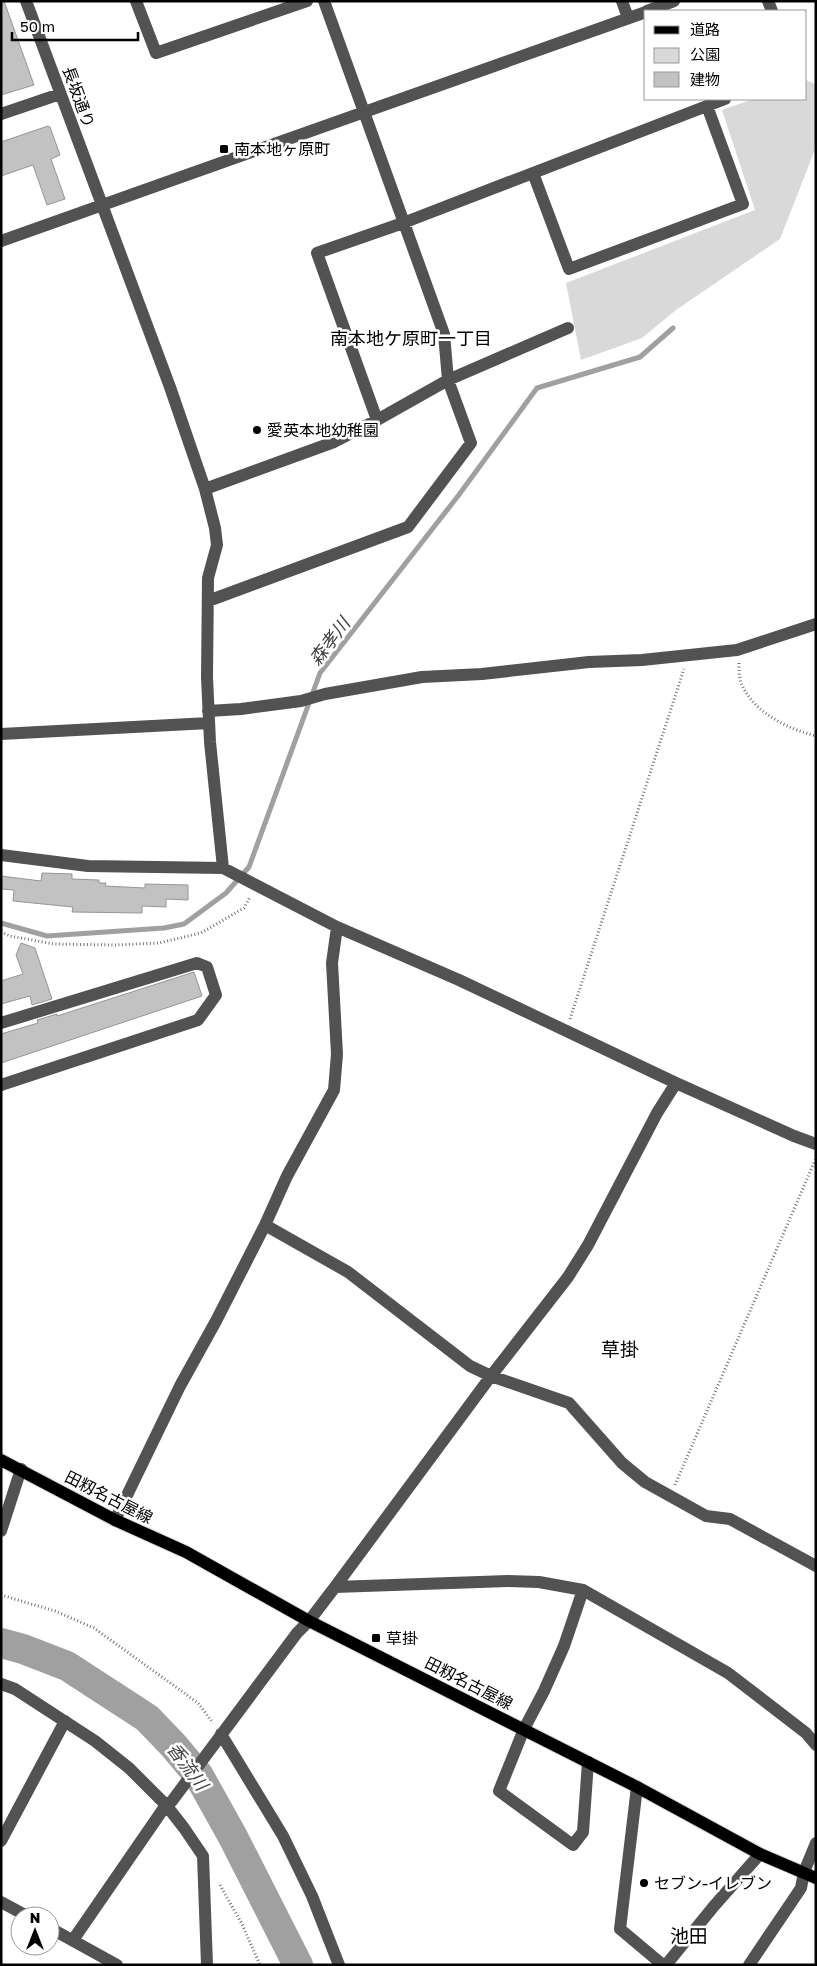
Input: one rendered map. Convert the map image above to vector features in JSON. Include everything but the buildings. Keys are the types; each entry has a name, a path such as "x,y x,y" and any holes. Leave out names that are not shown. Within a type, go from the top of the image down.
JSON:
{"main road":[{"name":"田籾名古屋線","path":"1,1460 115,1520 186,1552 309,1621 588,1762 760,1854 810,1875"}],"street":[{"name":"長坂通り","path":"26,1 170,387 205,489 215,528 217,546 208,578 209,717 227,870"},
{"path":"136,1 156,53 308,1"},
{"path":"208,601 408,527 471,443 448,380 444,334 324,1"},
{"path":"622,1 628,18"},
{"path":"649,10 674,1"},
{"path":"1,241 644,12"},
{"path":"1,114 60,94"},
{"path":"378,420 318,253 403,223 722,100"},
{"path":"533,173 568,269 743,204 707,106"},
{"path":"205,489 334,442 378,420 448,380 568,328"},
{"path":"1,734 209,717 241,709 301,701 325,694 422,677 482,674 589,662 737,650 816,624"},
{"path":"1,854 88,866 227,870 337,927 459,980 676,1083 816,1144"},
{"path":"115,1520 180,1386 265,1226 287,1176 334,1090 337,1054 332,963 337,927"},
{"path":"1,1023 197,963 207,966 216,995 198,1020 1,1085"},
{"path":"73,1940 169,1803 219,1736 297,1633 309,1621 491,1376 568,1277 588,1245 657,1113 676,1083"},
{"path":"265,1226 348,1272 470,1366 491,1376 569,1403 622,1464 645,1482 706,1516 730,1519 816,1566"},
{"path":"1,1531 21,1469"},
{"path":"335,1586 508,1581 538,1582 583,1590 728,1673 806,1733 816,1745"},
{"path":"583,1590 564,1646 544,1692 524,1729 499,1790 573,1846 583,1832 588,1762"},
{"path":"1,1684 15,1689 95,1741 169,1803 203,1856 207,1965"},
{"path":"1,1841 65,1721"},
{"path":"219,1736 283,1836 312,1896 338,1965"},
{"path":"637,1788 620,1930 664,1965 760,1854"},
{"path":"749,1965 810,1875 816,1843"},
{"path":"60,1933 117,1965"}],"path":[{"path":"737,650 740,681 757,706 770,717 799,732 816,736"},
{"path":"566,1032 689,655"},
{"path":"1,932 10,936 54,944 114,945 159,942 201,933 244,908 256,885"},
{"path":"671,1496 816,1157"},
{"path":"1,1595 55,1610 94,1628 198,1703 219,1736"},
{"path":"219,1884 242,1924 260,1965"}],"green space":[{"path":"807,80 816,84 816,147 780,239 676,310 642,338 581,360 566,283 755,210 722,110 750,100 807,100"}],"waterway":[{"name":"森孝川","path":"1,923 47,936 164,928 184,924 226,893 249,867 320,673 458,496 537,388 640,357 673,328"},
{"name":"香流川","path":"1,1643 23,1649 67,1666 147,1718 173,1745 199,1776 233,1837 298,1965"}],"place":[{"name":"南本地ヶ原町","path":"224,149"},
{"name":"愛英本地幼稚園","path":"257,430"},
{"name":"草掛","path":"376,1638"},
{"name":"セブン-イレブン","path":"644,1883"}],"district":[{"name":"南本地ケ原町一丁目","path":"411,338"},
{"name":"草掛","path":"620,1348"},
{"name":"池田","path":"689,1935"}]}
